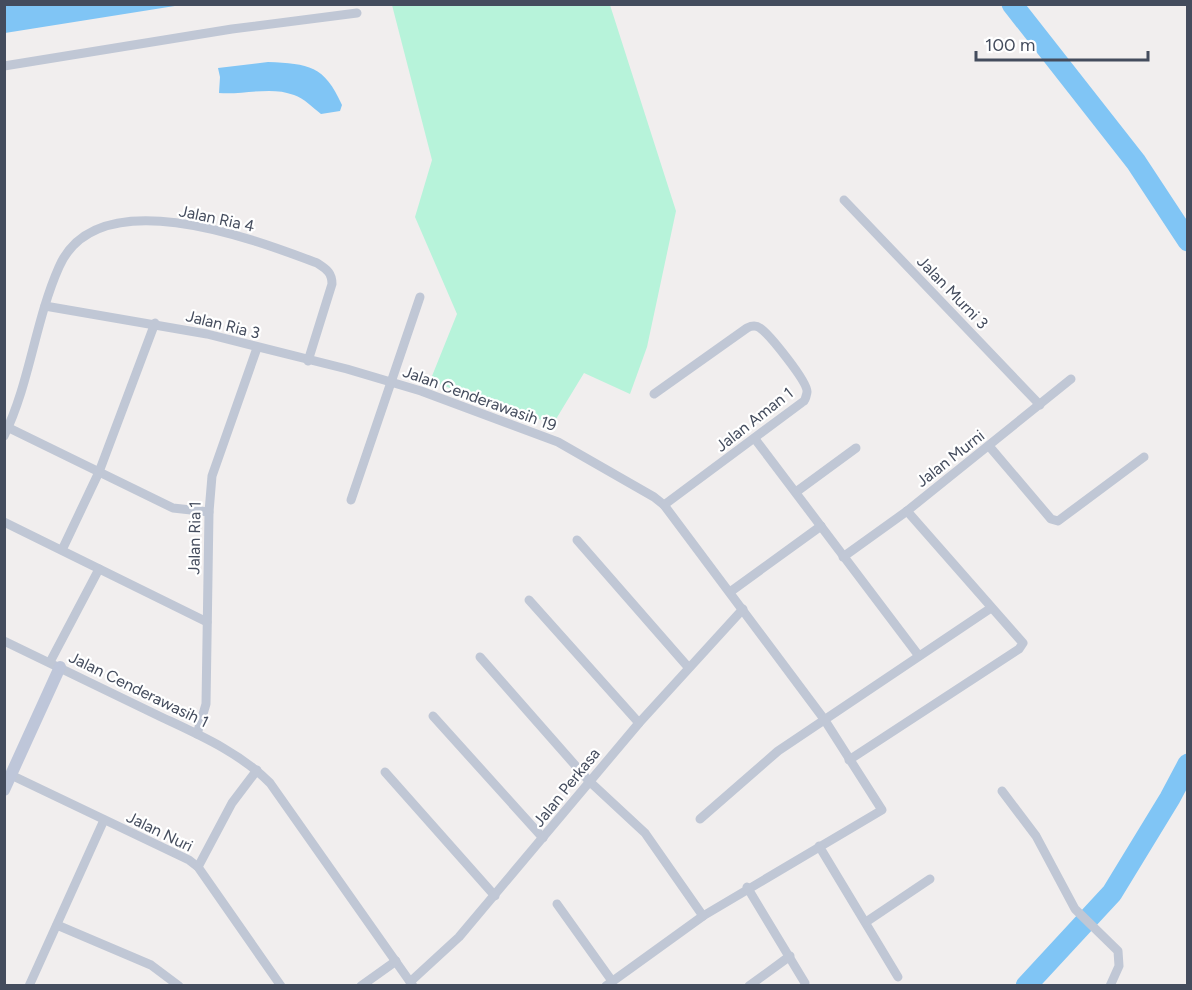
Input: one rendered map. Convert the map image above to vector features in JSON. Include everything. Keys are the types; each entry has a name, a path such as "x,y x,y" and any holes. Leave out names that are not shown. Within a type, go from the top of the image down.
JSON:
{"street":[{"path":"4,66 232,29 357,13"},
{"name":"Jalan Murni 3","path":"844,200 1040,405"},
{"name":"Jalan Ria 4","path":"45,306 66,252 100,227 134,219 243,237 317,263 328,270 332,276 332,284 308,361"},
{"path":"351,500 420,297"},
{"path":"45,306 6,430 173,508 209,512"},
{"name":"Jalan Ria 3","path":"45,306 154,323 207,334 391,382"},
{"path":"62,550 99,472 154,323"},
{"name":"Jalan Aman 1","path":"654,394 747,328 754,326 760,328 805,384 808,393 804,401 664,505"},
{"name":"Jalan Ria 1","path":"197,734 206,704 209,512 212,476 257,348"},
{"name":"Jalan Murni","path":"843,557 907,511 1071,379"},
{"name":"Jalan Cenderawasih 19","path":"391,382 550,438 664,505 824,719 882,810 819,846"},
{"path":"755,439 919,656"},
{"path":"989,446 1051,519 1058,520 1144,457"},
{"path":"796,492 856,448"},
{"path":"849,760 1019,649 1023,643 907,511"},
{"path":"4,522 207,622"},
{"path":"730,592 821,526"},
{"path":"577,540 688,667"},
{"path":"4,790 55,665 99,569"},
{"path":"529,600 639,723"},
{"path":"700,819 778,751 991,608"},
{"name":"Jalan Perkasa","path":"411,984 459,937 639,723 743,609"},
{"name":"Jalan Cenderawasih 1","path":"4,640 197,734 233,753 257,770 270,783 411,984"},
{"path":"480,657 589,781 645,833 703,916"},
{"path":"433,716 543,838"},
{"path":"198,867 232,802 257,770"},
{"path":"385,772 495,896"},
{"name":"Jalan Nuri","path":"11,775 189,860 198,867 281,986"},
{"path":"1002,791 1036,836 1066,896 1075,909 1118,951 1119,966 1110,986"},
{"path":"29,986 104,820"},
{"path":"557,904 609,983 747,887 819,846 898,977"},
{"path":"866,922 930,879"},
{"path":"747,887 805,983"},
{"path":"57,925 152,965 179,986"},
{"path":"749,986 790,956"},
{"path":"361,986 396,961"}],"green space":[{"path":"392,5 610,5 676,211 647,347 630,394 584,373 553,424 430,381 457,314 415,217 432,160"}],"water":[{"path":"5,4 181,4 181,5 5,33"},
{"path":"268,62 294,64 314,69 329,82 342,105 340,111 321,114 301,98 285,92 219,93 218,68"}],"waterway":[{"path":"1012,4 1136,162 1188,241"},
{"path":"1026,986 1112,893 1188,764"}]}
